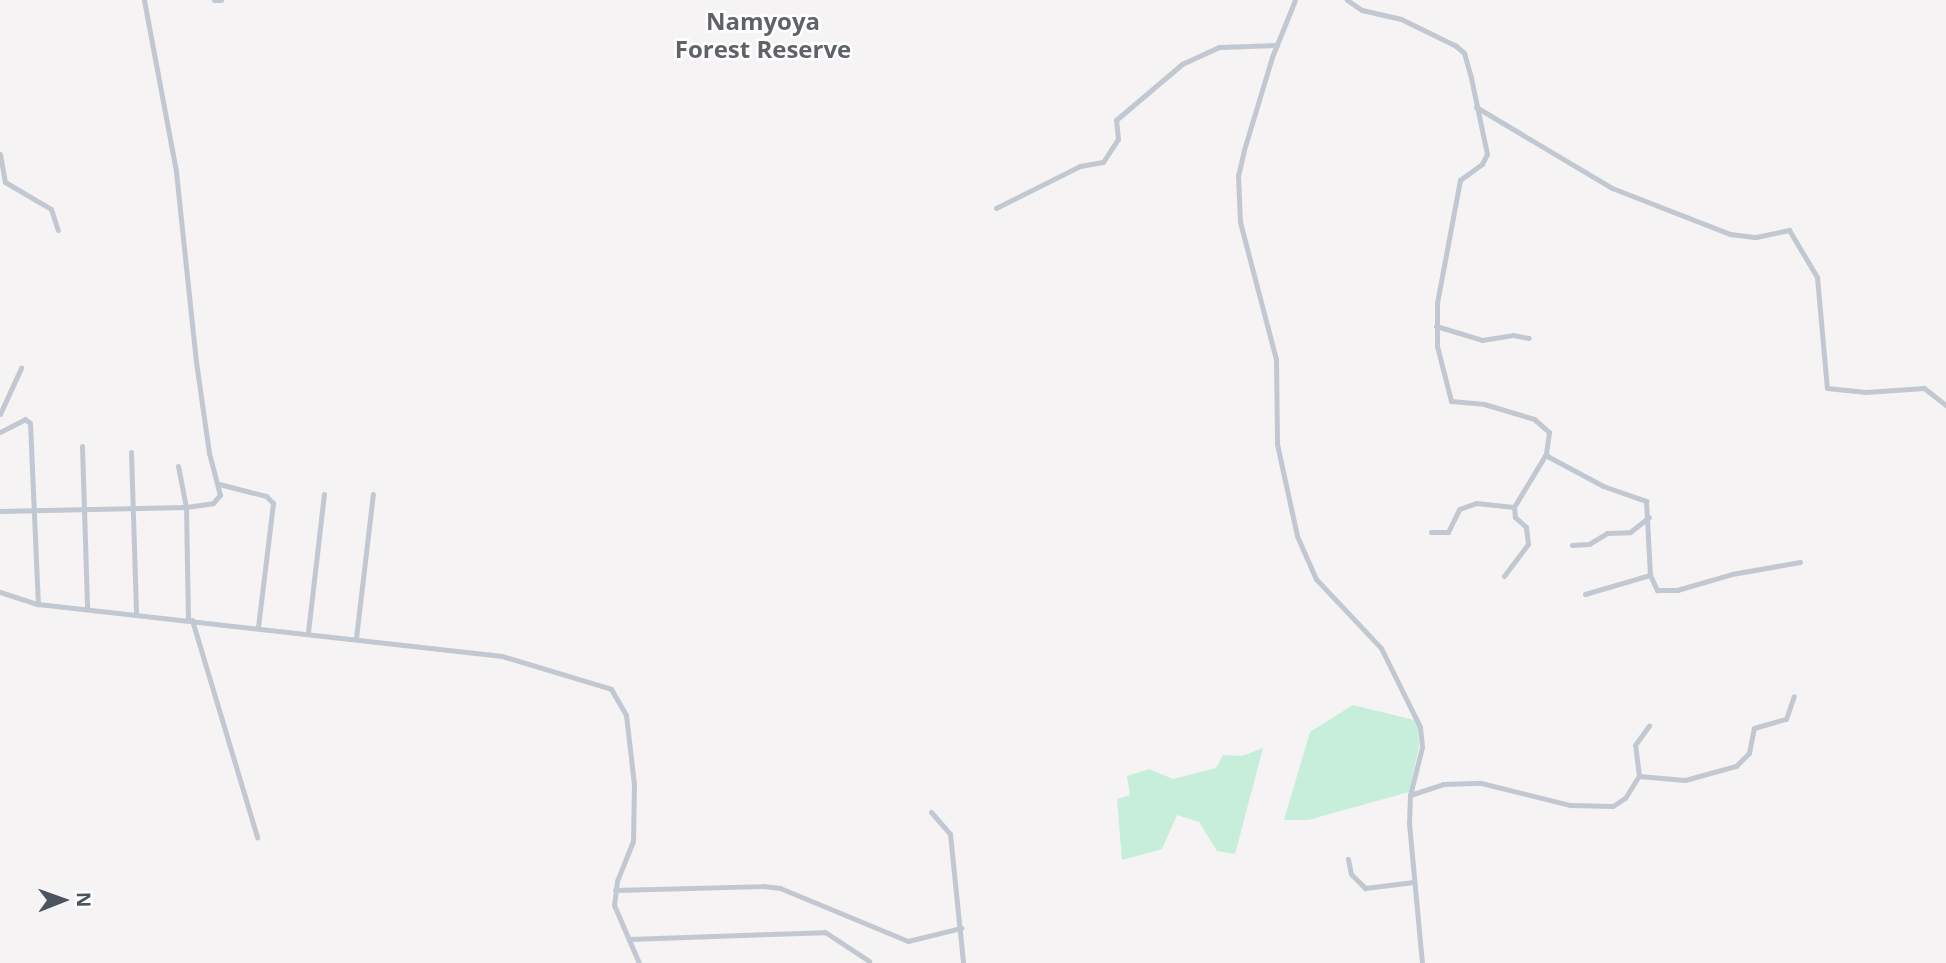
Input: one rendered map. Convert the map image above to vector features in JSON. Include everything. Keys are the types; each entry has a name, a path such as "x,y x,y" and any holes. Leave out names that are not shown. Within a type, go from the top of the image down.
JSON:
{"street":[{"path":"0,511 186,507 217,501 219,484 209,453 176,172 144,0"},
{"path":"214,0 221,0"},
{"path":"1295,0 1277,45 1244,149 1238,190 1240,222 1276,359 1277,444 1290,509 1309,567 1381,648 1414,710 1422,747 1410,794 1414,882 1422,963"},
{"path":"1347,0 1362,10 1401,19 1456,46 1467,61 1487,154 1482,164 1460,180 1436,326 1451,401 1484,404 1534,419 1549,432 1546,454 1514,507 1516,517 1526,527 1528,544 1504,576"},
{"path":"996,208 1080,166 1103,162 1118,139 1116,120 1182,64 1219,47 1277,45"},
{"path":"1476,107 1612,188 1730,234 1756,237 1789,230 1816,277 1827,388 1866,393 1924,388 1946,405"},
{"path":"0,154 5,182 51,209 58,230"},
{"path":"1436,326 1482,340 1513,335 1529,338"},
{"path":"0,414 21,368"},
{"path":"0,432 29,420 38,604"},
{"path":"82,446 87,609"},
{"path":"131,452 135,509 136,615"},
{"path":"1546,454 1603,485 1643,498 1649,517 1650,575 1657,590 1667,592 1732,573 1800,562"},
{"path":"178,466 186,507 190,620 257,837"},
{"path":"219,484 267,496 273,503 258,627"},
{"path":"308,632 324,494"},
{"path":"356,638 373,494"},
{"path":"1431,532 1448,532 1457,512 1472,504 1514,507"},
{"path":"1572,545 1589,544 1607,533 1630,532 1649,517"},
{"path":"1585,594 1650,575"},
{"path":"0,592 38,604 308,632 511,658 611,689 618,695 630,737 634,831 615,890 614,905 639,963"},
{"path":"1639,776 1685,780 1736,766 1749,752 1754,728 1786,719 1794,696"},
{"path":"1410,794 1443,784 1481,783 1570,805 1613,806 1625,798 1639,776 1634,746 1649,726"},
{"path":"931,812 950,834 951,874 961,928 962,963"},
{"path":"1348,859 1351,874 1365,888 1414,882"},
{"path":"615,890 764,886 780,888 908,941 961,928"},
{"path":"629,939 825,932 869,961"}],"green space":[{"path":"1353,705 1418,721 1419,747 1409,792 1308,820 1284,820 1310,732"},
{"path":"1263,748 1235,854 1217,851 1199,822 1177,815 1162,849 1122,860 1117,799 1130,795 1127,776 1149,769 1173,779 1216,768 1223,755 1242,756"}],"district":[{"name":"Namyoya Forest Reserve","path":"763,35"}]}
